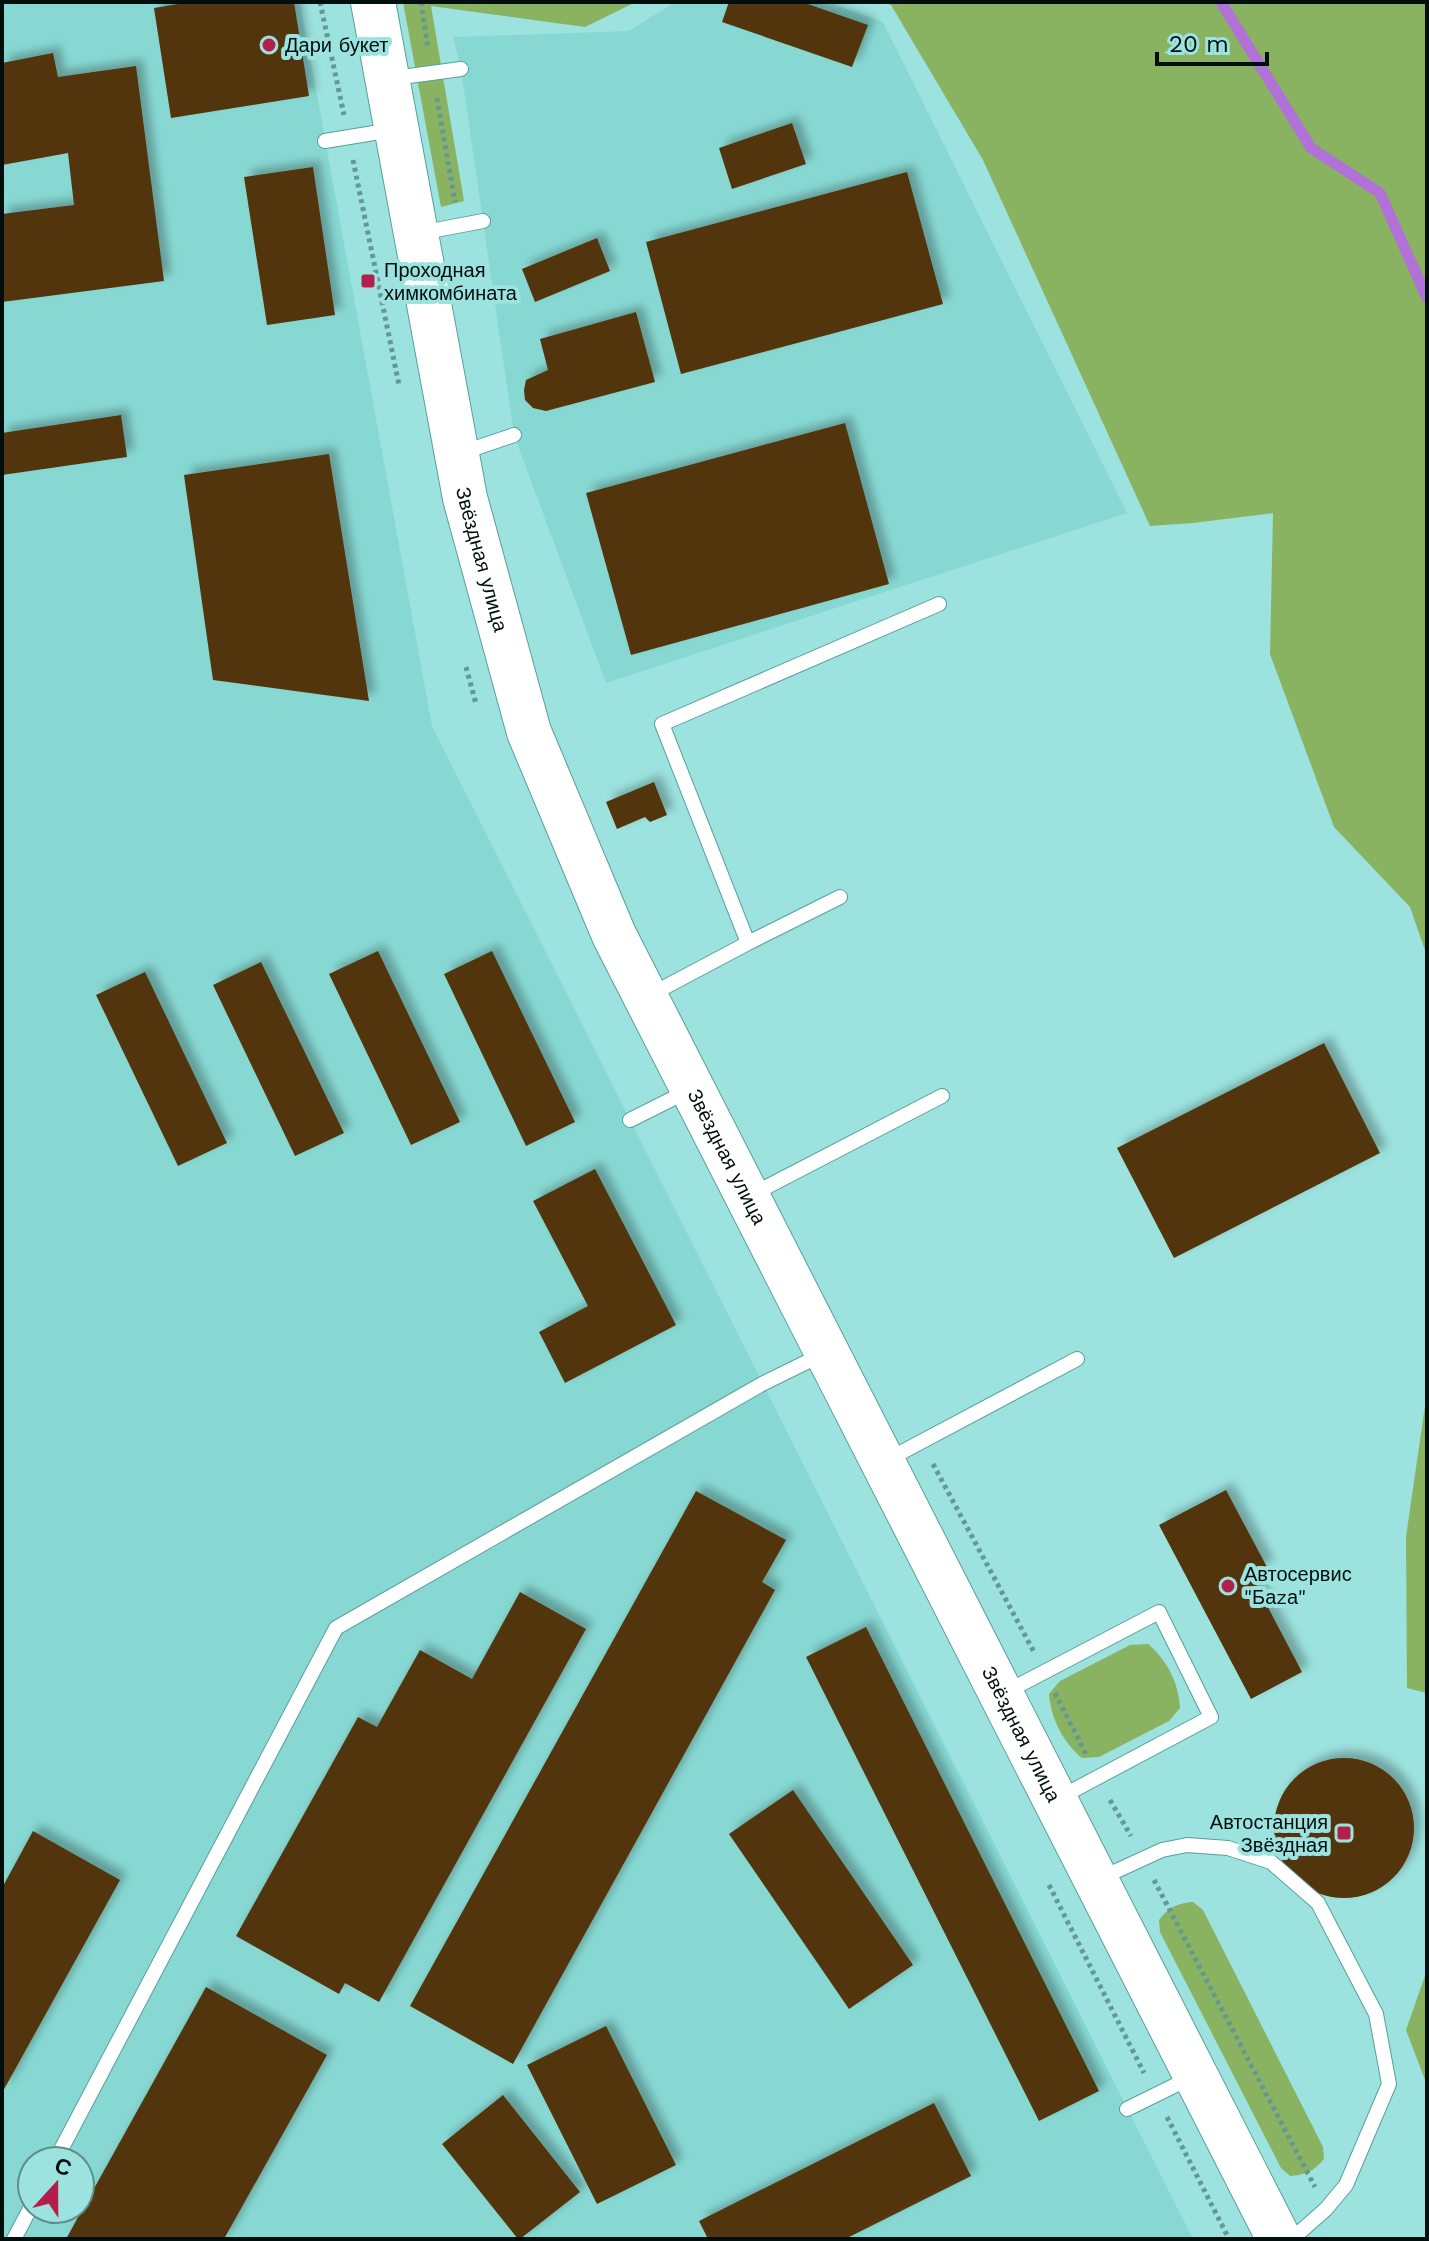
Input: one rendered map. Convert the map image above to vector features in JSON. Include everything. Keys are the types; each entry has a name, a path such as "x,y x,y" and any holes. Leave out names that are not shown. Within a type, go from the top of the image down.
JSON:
{"main road":[{"name":"Звёздная улица","path":"373,2 465,498 529,732 614,935 1279,2239"}],"lane":[{"path":"387,79 461,69"},
{"path":"325,141 396,129"},
{"path":"415,234 483,221"},
{"path":"457,454 514,435"},
{"path":"748,943 662,724 939,604"},
{"path":"646,997 840,897"},
{"path":"630,1120 693,1089"},
{"path":"747,1197 942,1096"},
{"path":"63,2145 336,1628 762,1384 827,1353"},
{"path":"883,1462 1077,1359"},
{"path":"1002,1694 1159,1612 1211,1717 1056,1799"},
{"path":"1097,1879 1162,1850 1187,1845 1228,1848 1271,1862 1318,1903 1376,2014 1389,2084 1346,2185 1326,2209 1292,2239"},
{"path":"1127,2109 1195,2075"}],"path":[{"path":"421,2 459,226"},
{"path":"1143,1858 1326,2209"}],"shaded area":[{"path":"2,2 300,2 432,726 1193,2239 2,2239"},
{"path":"675,2 828,2 883,22 1127,513 606,683 514,435 461,69 453,37 629,31"}],"green space":[{"path":"403,2 636,2 585,27 431,6 464,201 441,207"},
{"path":"882,2 1427,2 1427,956 1410,907 1334,827 1270,654 1273,513 1150,526 983,160 891,5"},
{"path":"1427,1392 1427,1693 1407,1688 1406,1537"},
{"path":"1148,1644 1171,1673 1180,1708 1169,1721 1099,1757 1082,1758 1059,1729 1049,1694 1060,1681 1130,1645"},
{"path":"1193,1902 1203,1910 1323,2147 1324,2159 1309,2172 1290,2176 1281,2168 1160,1932 1159,1920 1166,1912"},
{"path":"1427,1970 1427,2085 1406,2030"}],"building":[{"path":"190,2 294,2 309,96 171,118 154,8"},
{"path":"729,2 802,2 868,25 852,67 722,22"},
{"path":"53,53 58,77 136,66 164,281 2,302 2,214 74,205 68,153 2,165 2,63"},
{"path":"792,123 806,164 732,189 719,148"},
{"path":"313,167 335,315 267,325 244,177"},
{"path":"907,172 943,304 681,374 646,242"},
{"path":"597,238 610,271 535,302 522,269"},
{"path":"636,312 655,382 546,411 533,408 525,400 526,380 548,370 540,339"},
{"path":"121,415 127,457 2,475 2,433"},
{"path":"845,423 889,584 631,655 586,493"},
{"path":"329,454 369,701 213,680 184,475"},
{"path":"654,782 667,815 650,822 645,817 617,829 606,802"},
{"path":"378,951 460,1122 411,1145 329,974"},
{"path":"492,951 575,1122 526,1146 444,974"},
{"path":"261,962 344,1133 295,1156 213,985"},
{"path":"145,972 227,1143 178,1166 96,995"},
{"path":"1324,1043 1380,1153 1174,1258 1117,1148"},
{"path":"595,1169 676,1325 565,1383 539,1332 588,1306 533,1201"},
{"path":"1226,1490 1267,1567 1251,1575 1302,1672 1251,1699 1159,1525"},
{"path":"696,1491 786,1540 762,1582 775,1590 513,2064 410,2006"},
{"path":"520,1592 586,1629 379,2002 345,1983 339,1994 236,1936 358,1717 377,1727 420,1650 472,1679"},
{"path":"866,1627 1099,2091 1039,2121 806,1657"},
{"name":"Автостанция Звёздная","path":"1344,1758 1371,1764 1393,1779 1408,1801 1414,1828 1408,1855 1393,1877 1371,1892 1344,1898 1317,1892 1295,1877 1280,1855 1274,1828 1280,1801 1295,1779 1317,1764"},
{"path":"793,1790 913,1965 849,2009 729,1834"},
{"path":"33,1831 120,1880 2,2093 2,1888"},
{"path":"206,1987 327,2055 224,2239 66,2239 74,2225 96,2225 96,2185"},
{"path":"606,2026 676,2165 597,2204 527,2065"},
{"path":"503,2095 580,2192 520,2239 442,2144"},
{"path":"934,2103 971,2176 845,2239 708,2239 699,2221"}],"waterway":[{"path":"1221,2 1311,148 1380,193 1427,298"}],"place":[{"name":"Дари букет","path":"269,45"},
{"name":"Проходная химкомбината","path":"368,281"},
{"name":"Автосервис \"Баzа\"","path":"1228,1586"},
{"name":"Автостанция Звёздная","path":"1344,1833"}]}
